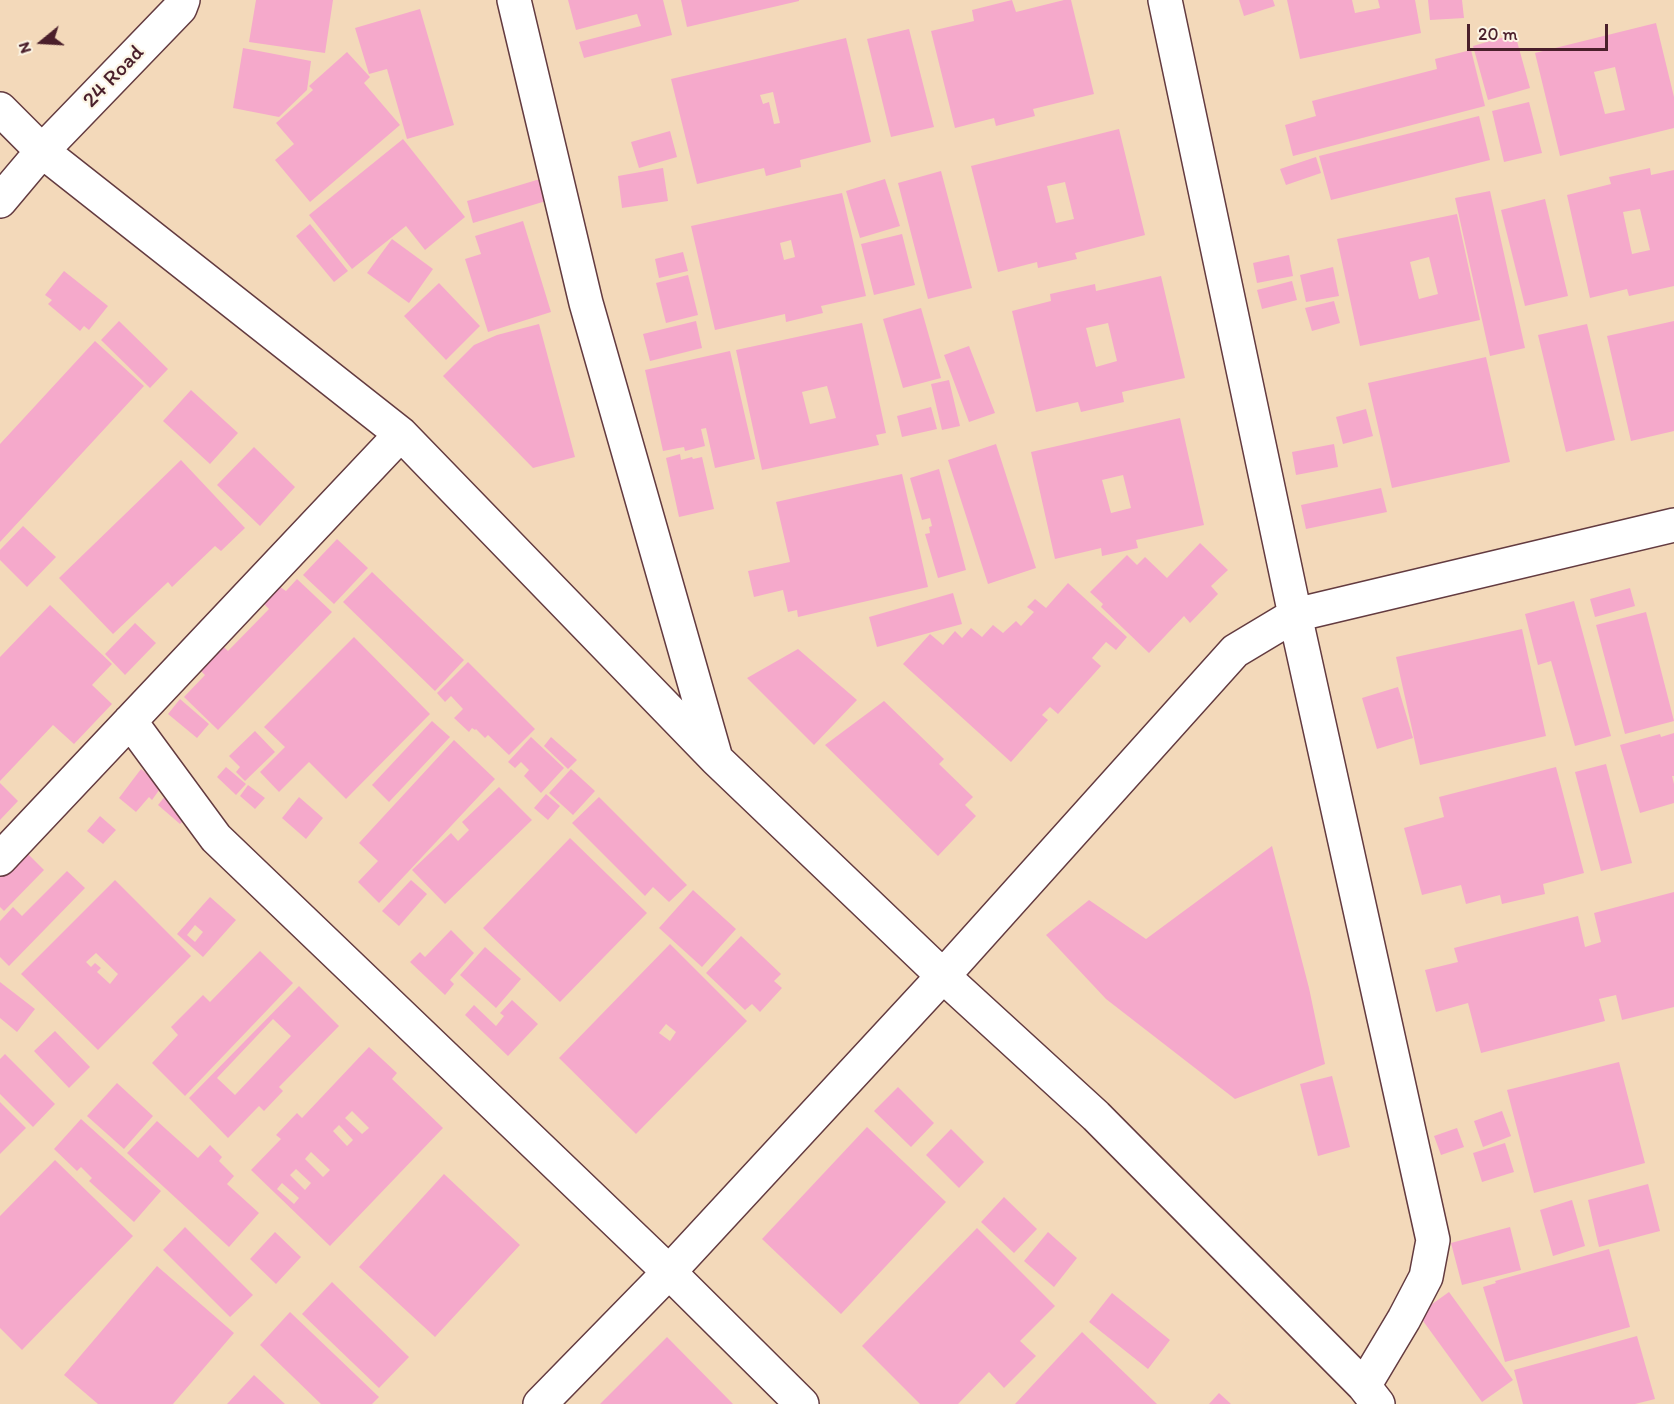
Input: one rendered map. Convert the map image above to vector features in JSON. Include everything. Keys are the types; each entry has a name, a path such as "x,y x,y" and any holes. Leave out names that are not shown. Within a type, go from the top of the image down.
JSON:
{"street":[{"name":"24 Road","path":"0,201 42,151 180,8 183,0"},
{"path":"514,0 586,303 716,759"},
{"path":"0,109 42,151 400,434 716,759 943,976 1095,1116 1371,1395 1404,1319 1426,1277 1433,1239 1296,615 1165,0"},
{"path":"0,860 400,434"},
{"path":"540,1404 669,1272 943,976 1234,651 1296,615 1674,525"},
{"path":"130,721 216,838 669,1272 802,1404"}],"building":[{"path":"256,0 333,0 325,53 249,42"},
{"path":"568,0 663,0 672,35 584,58 579,42 641,26 637,14 576,30"},
{"path":"681,0 799,0 799,1 687,27"},
{"path":"1012,0 1016,12 1071,0 1094,94 1033,109 1035,116 996,126 994,118 955,128 931,31 974,21 972,10"},
{"path":"1239,0 1273,0 1275,6 1244,16"},
{"path":"1287,0 1352,0 1355,13 1380,8 1378,0 1415,0 1421,33 1300,59"},
{"path":"1428,0 1462,0 1464,18 1430,20"},
{"path":"420,9 454,125 407,139 387,69 369,74 355,28"},
{"path":"1656,23 1674,97 1674,128 1560,156 1535,53","holes":["1615,67 1625,110 1605,114 1594,72"]},
{"path":"909,29 934,127 891,137 867,39"},
{"path":"1515,34 1530,88 1488,100 1473,46"},
{"path":"846,38 871,142 800,160 801,167 766,176 764,168 697,184 671,79","holes":["773,92 780,123 774,124 769,102 763,104 760,95"]},
{"path":"243,48 311,61 307,90 279,117 233,108"},
{"path":"1471,50 1485,106 1293,156 1285,125 1316,116 1312,101 1437,69 1435,59"},
{"path":"347,52 370,77 364,83 400,125 310,202 275,160 294,144 276,123 313,90 309,86"},
{"path":"1529,102 1542,153 1504,162 1492,111"},
{"path":"1479,116 1490,160 1331,200 1319,156"},
{"path":"1119,129 1145,235 1075,253 1077,259 1038,268 1037,262 998,272 971,166","holes":["1065,182 1074,219 1056,223 1047,186"]},
{"path":"670,131 677,157 639,168 631,142"},
{"path":"403,139 465,217 425,250 406,226 352,269 309,215"},
{"path":"1316,157 1321,173 1286,185 1280,169"},
{"path":"663,168 668,201 622,208 618,176"},
{"path":"1650,168 1651,175 1674,170 1674,286 1629,296 1627,289 1590,298 1567,195 1611,184 1609,177","holes":["1640,209 1650,250 1632,254 1623,212"]},
{"path":"941,171 972,288 928,299 898,183"},
{"path":"540,179 546,201 473,223 467,201"},
{"path":"885,179 900,226 860,238 846,191"},
{"path":"1490,191 1525,348 1490,356 1455,198"},
{"path":"842,193 866,296 821,306 823,313 786,322 785,314 715,330 691,226","holes":["791,240 795,257 784,260 780,243"]},
{"path":"1545,199 1568,296 1525,306 1501,210"},
{"path":"1457,214 1480,320 1360,346 1337,239","holes":["1429,257 1438,294 1419,299 1410,262"]},
{"path":"523,221 551,312 488,332 465,259 481,254 475,236"},
{"path":"310,224 348,271 334,282 296,236"},
{"path":"902,234 915,285 874,295 861,244"},
{"path":"392,239 433,269 409,303 367,273"},
{"path":"683,252 688,271 659,278 655,259"},
{"path":"1289,255 1293,276 1257,283 1253,263"},
{"path":"1333,267 1339,296 1306,302 1300,275"},
{"path":"64,271 108,306 89,330 84,326 80,331 48,304 52,300 45,295"},
{"path":"688,275 698,315 666,323 656,283"},
{"path":"1161,276 1185,378 1122,392 1124,402 1081,412 1078,402 1036,412 1012,311 1051,301 1050,294 1095,284 1096,291","holes":["1108,323 1117,361 1096,367 1086,328"]},
{"path":"1292,281 1297,300 1262,309 1257,290"},
{"path":"439,283 480,326 446,360 404,316"},
{"path":"1334,301 1340,323 1312,331 1305,308"},
{"path":"921,308 941,378 903,388 883,319"},
{"path":"119,321 168,369 150,388 101,340"},
{"path":"696,321 702,348 650,361 643,334"},
{"path":"1674,321 1674,431 1631,441 1607,336"},
{"path":"862,323 886,433 876,435 879,445 762,470 736,350","holes":["827,386 836,418 810,424 802,392"]},
{"path":"539,324 575,457 533,468 443,376 474,345 497,335"},
{"path":"1587,324 1615,440 1566,452 1538,335"},
{"path":"95,341 144,386 0,542 0,444"},
{"path":"969,346 995,413 969,422 944,355"},
{"path":"730,351 755,459 715,468 706,428 701,429 705,446 685,451 684,447 663,451 645,370"},
{"path":"1486,357 1510,462 1392,488 1368,383"},
{"path":"949,380 960,426 942,430 931,384"},
{"path":"191,390 238,433 210,464 163,421"},
{"path":"931,407 937,429 902,437 897,416"},
{"path":"1366,409 1373,436 1343,444 1336,417"},
{"path":"1180,418 1204,525 1136,540 1138,548 1102,556 1101,548 1055,559 1031,452","holes":["1123,475 1131,508 1111,513 1102,480"]},
{"path":"996,444 1036,568 988,584 948,460"},
{"path":"1334,444 1338,467 1296,475 1292,452"},
{"path":"254,447 295,487 260,526 217,485"},
{"path":"680,454 681,460 702,457 714,509 679,517 666,458"},
{"path":"181,460 245,528 221,551 215,546 172,587 168,582 113,634 59,578"},
{"path":"939,469 966,570 938,578 925,534 930,533 929,527 932,526 930,518 922,520 910,478"},
{"path":"902,474 928,587 798,617 797,610 788,612 783,590 754,597 748,571 790,562 776,502"},
{"path":"1381,488 1387,512 1306,529 1301,505"},
{"path":"23,526 56,557 27,587 0,560 0,550"},
{"path":"337,539 368,568 334,604 303,575"},
{"path":"1200,543 1228,570 1211,586 1218,594 1190,623 1184,616 1149,653 1101,607 1103,604 1090,592 1127,555 1137,565 1145,557 1167,578"},
{"path":"372,572 464,660 435,691 343,602"},
{"path":"297,579 332,612 218,730 184,697 205,675 198,668 221,644 228,651 269,609 264,604 280,587 286,591"},
{"path":"1068,583 1127,637 1116,650 1106,642 1092,658 1101,666 1058,714 1050,707 1042,715 1048,720 1011,762 903,664 930,634 943,645 955,631 962,638 971,628 982,637 993,625 1003,633 1016,621 1021,626 1034,612 1027,607 1035,599 1046,608"},
{"path":"1630,588 1635,606 1595,617 1590,599"},
{"path":"953,593 962,624 877,647 869,617"},
{"path":"1574,601 1611,736 1575,746 1551,661 1538,665 1525,614"},
{"path":"50,605 112,664 92,685 112,704 74,744 53,725 0,781 0,657"},
{"path":"1646,612 1674,721 1625,734 1596,625"},
{"path":"135,623 156,643 125,675 105,654"},
{"path":"1522,629 1546,736 1420,765 1396,657"},
{"path":"354,637 430,714 346,799 309,762 279,792 260,772 285,747 264,727"},
{"path":"798,649 857,700 814,745 747,678"},
{"path":"468,662 535,729 509,755 488,735 485,738 472,728 469,732 454,718 463,709 451,696 445,702 437,693"},
{"path":"1398,687 1413,738 1377,749 1362,698"},
{"path":"180,699 209,724 197,738 168,714"},
{"path":"884,701 944,759 939,764 973,797 965,805 976,816 938,856 825,745"},
{"path":"432,721 450,737 389,802 372,785"},
{"path":"255,731 275,752 245,781 236,772 240,767 229,756"},
{"path":"1674,733 1674,776 1672,776 1674,803 1640,813 1620,745 1660,734 1661,737"},
{"path":"531,737 564,768 541,793 524,776 529,770 521,762 515,768 508,762"},
{"path":"551,737 577,760 568,769 544,746"},
{"path":"454,740 495,779 379,903 358,882 378,861 359,843"},
{"path":"1606,764 1632,863 1601,871 1575,772"},
{"path":"226,767 246,784 236,795 217,777"},
{"path":"1556,767 1584,873 1543,884 1545,894 1502,904 1500,895 1466,904 1461,885 1422,895 1404,828 1444,817 1439,797"},
{"path":"141,769 162,786 152,800 149,797 136,812 119,798"},
{"path":"571,769 595,791 573,815 549,793"},
{"path":"0,783 18,801 0,820"},
{"path":"248,785 265,798 255,809 240,796"},
{"path":"499,787 532,820 445,904 412,870 451,833 458,841 469,830 462,822"},
{"path":"546,794 560,806 548,820 534,808"},
{"path":"166,795 189,815 180,824 158,805"},
{"path":"299,797 323,818 306,839 282,818"},
{"path":"599,797 687,885 669,902 653,887 645,896 572,823"},
{"path":"100,816 116,830 103,844 87,831"},
{"path":"570,838 647,913 560,1002 483,928"},
{"path":"1272,846 1309,988 1325,1064 1235,1099 1106,999 1046,935 1089,900 1146,939"},
{"path":"28,854 44,870 4,911 0,907 0,867 6,861 14,868"},
{"path":"67,871 85,888 9,966 0,957 0,921 13,907 22,916"},
{"path":"115,880 191,956 98,1050 21,974","holes":["96,953 118,974 110,984 97,972 101,968 95,963 91,967 86,962"]},
{"path":"411,880 427,894 399,926 382,911"},
{"path":"693,890 736,929 702,967 659,928"},
{"path":"1674,892 1674,1007 1622,1020 1616,995 1599,999 1605,1021 1481,1053 1468,1003 1436,1012 1425,970 1458,962 1454,948 1578,916 1585,947 1601,942 1594,913"},
{"path":"210,897 236,920 203,957 177,934","holes":["195,925 203,932 195,942 187,935"]},
{"path":"451,930 474,953 450,980 454,984 445,995 410,962 420,952 425,957"},
{"path":"741,936 781,974 774,981 782,988 760,1012 752,1004 745,1010 706,973"},
{"path":"670,944 747,1021 636,1134 559,1058","holes":["666,1024 676,1032 670,1041 659,1033"]},
{"path":"485,947 521,979 496,1008 460,975"},
{"path":"260,951 293,983 185,1096 152,1063 178,1035 171,1027 203,995 210,1002"},
{"path":"0,982 35,1009 17,1032 0,1018"},
{"path":"299,986 339,1026 279,1087 283,1091 264,1111 259,1106 228,1138 189,1098","holes":["273,1019 291,1036 235,1095 217,1078"]},
{"path":"512,1000 538,1024 508,1056 465,1015 474,1005 496,1026 504,1016 500,1013"},
{"path":"55,1031 90,1067 69,1088 34,1051"},
{"path":"369,1047 397,1073 392,1079 443,1128 330,1246 251,1170 281,1139 276,1135 297,1113 302,1118","holes":["352,1111 369,1128 362,1134 345,1118","339,1125 353,1140 347,1146 333,1131","311,1152 330,1170 323,1177 305,1159","296,1169 311,1183 305,1190 290,1175","282,1183 299,1198 294,1204 277,1189"]},
{"path":"5,1054 55,1104 33,1127 0,1094 0,1059"},
{"path":"1619,1062 1645,1163 1534,1193 1507,1090"},
{"path":"1332,1076 1350,1147 1318,1156 1300,1084"},
{"path":"117,1083 153,1116 124,1149 87,1116"},
{"path":"898,1087 934,1123 911,1147 874,1111"},
{"path":"0,1102 26,1128 0,1154"},
{"path":"1502,1111 1511,1136 1483,1147 1474,1121"},
{"path":"81,1119 161,1191 134,1222 89,1181 92,1178 81,1167 77,1171 54,1149"},
{"path":"157,1121 198,1158 210,1145 222,1157 219,1161 234,1176 227,1184 259,1213 229,1247 127,1153"},
{"path":"867,1127 946,1202 841,1314 762,1239"},
{"path":"1457,1128 1464,1147 1441,1155 1434,1136"},
{"path":"951,1129 984,1162 959,1188 926,1155"},
{"path":"1505,1143 1514,1172 1482,1182 1473,1153"},
{"path":"55,1160 133,1236 22,1350 0,1328 0,1216"},
{"path":"444,1174 520,1245 435,1337 359,1267"},
{"path":"1648,1184 1660,1231 1599,1247 1588,1200"},
{"path":"1004,1197 1037,1229 1014,1253 981,1222"},
{"path":"1572,1200 1585,1246 1553,1256 1540,1210"},
{"path":"185,1227 253,1295 230,1317 163,1250"},
{"path":"1510,1227 1521,1270 1462,1285 1451,1243"},
{"path":"977,1228 1055,1306 1020,1341 1036,1356 1004,1388 989,1372 958,1404 920,1404 862,1346"},
{"path":"275,1232 301,1257 276,1284 250,1259"},
{"path":"1048,1232 1077,1258 1054,1287 1024,1261"},
{"path":"1609,1249 1630,1327 1505,1362 1483,1287 1496,1283 1495,1281"},
{"path":"157,1266 234,1333 173,1404 98,1404 64,1375"},
{"path":"332,1282 409,1357 379,1388 302,1314"},
{"path":"1449,1292 1513,1380 1482,1402 1418,1314"},
{"path":"1112,1293 1170,1340 1148,1369 1089,1322"},
{"path":"290,1312 379,1397 372,1404 321,1404 260,1345"},
{"path":"1082,1332 1157,1404 1015,1404"},
{"path":"1637,1336 1655,1399 1635,1404 1523,1404 1514,1370"},
{"path":"667,1337 733,1404 600,1404"},
{"path":"254,1375 285,1404 227,1404"},
{"path":"1219,1393 1231,1404 1209,1404"}]}
